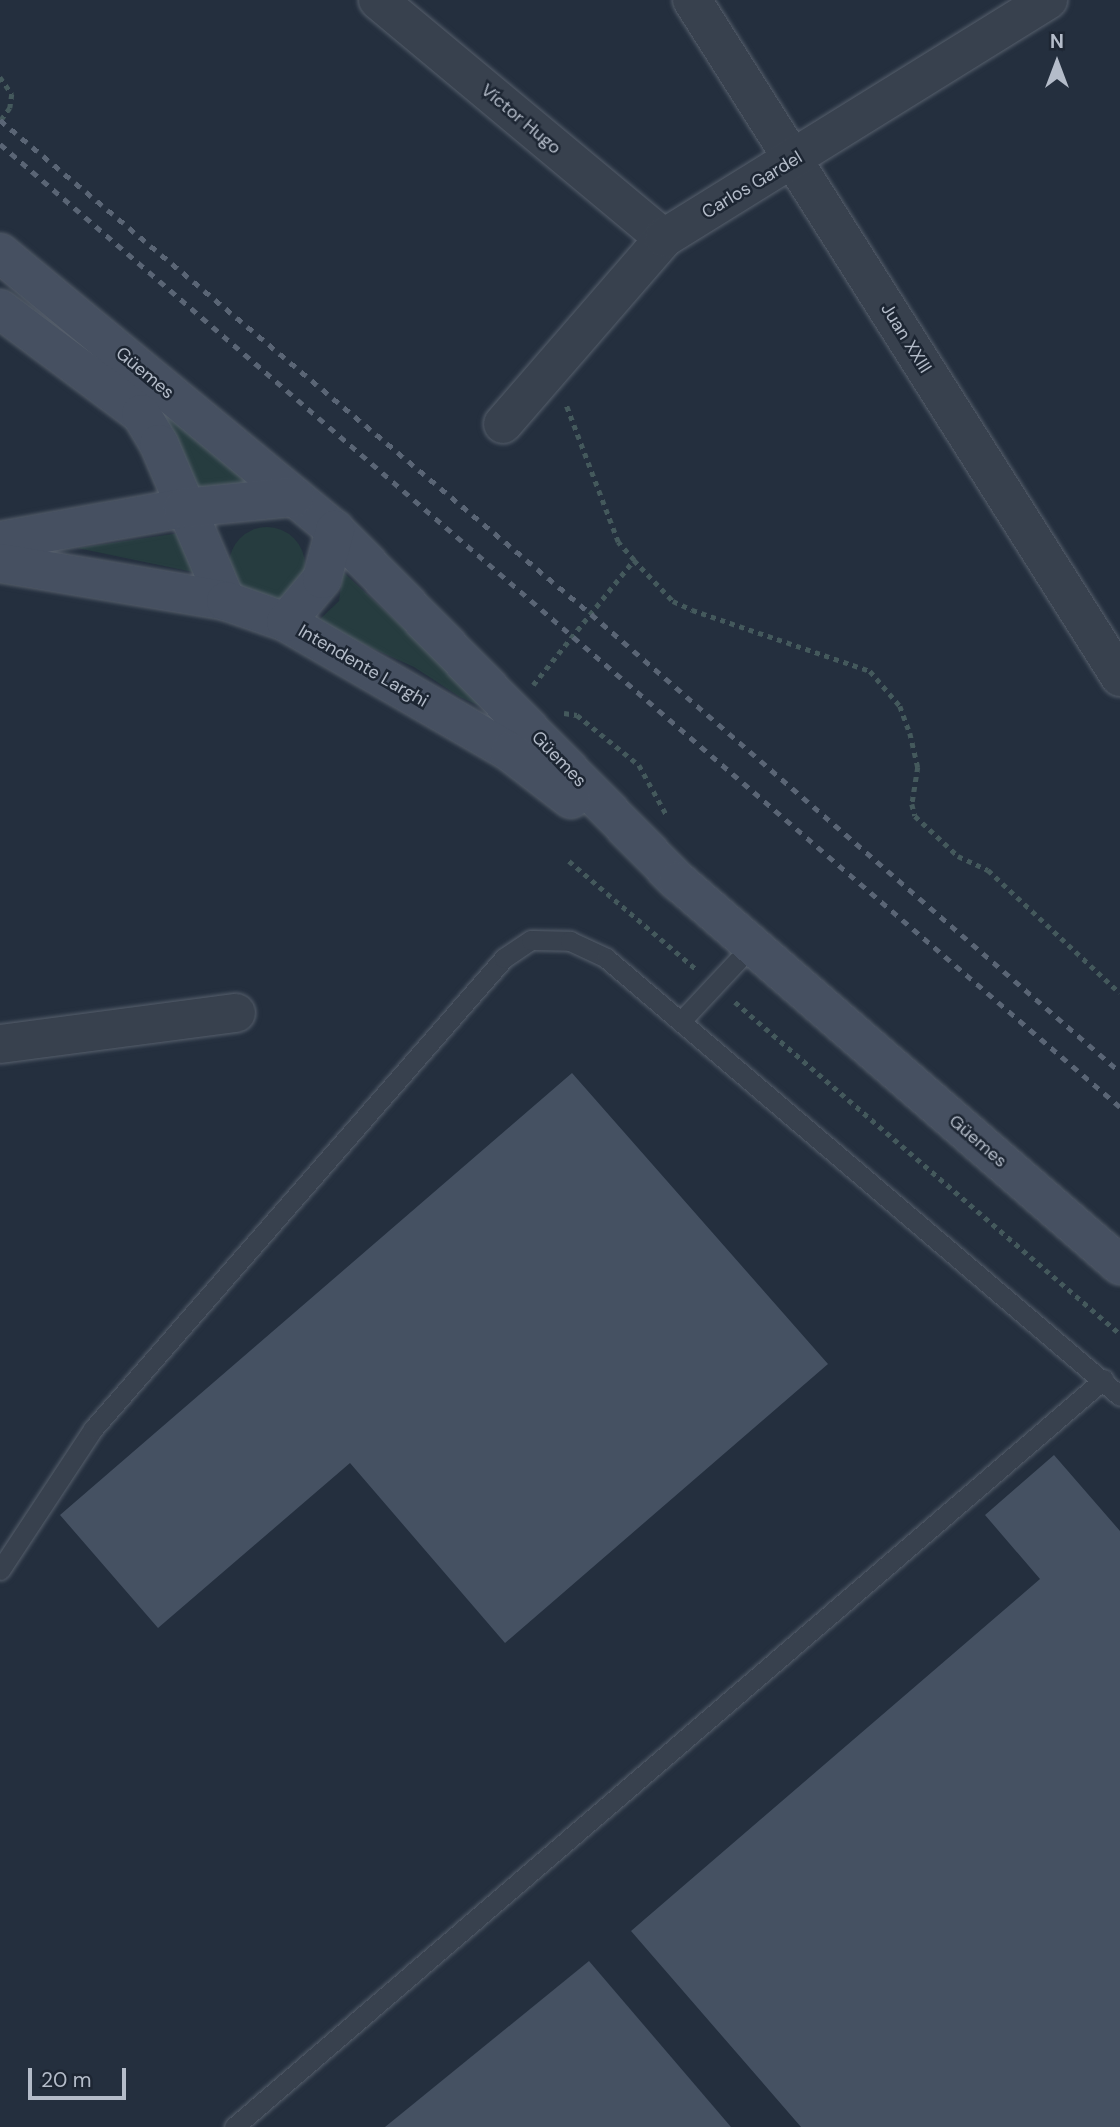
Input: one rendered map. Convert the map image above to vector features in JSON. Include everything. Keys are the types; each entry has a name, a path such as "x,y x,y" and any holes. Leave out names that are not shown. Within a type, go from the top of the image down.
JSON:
{"main road":[{"name":"Güemes","path":"0,253 335,530 678,881 1120,1265"},
{"name":"Güemes","path":"0,309 141,414 159,444 183,508 226,601"},
{"path":"0,541 183,508 294,497"},
{"path":"286,622 322,579 335,530"},
{"name":"Intendente Larghi","path":"0,564 226,601 286,622 510,752 678,881"}],"street":[{"name":"Víctor Hugo","path":"378,0 664,238"},
{"name":"Juan XXIII","path":"692,0 1120,677"},
{"name":"Carlos Gardel","path":"503,424 664,238 1048,0"},
{"path":"0,1044 236,1013"}],"lane":[{"path":"0,1570 93,1429 504,958 531,940 570,941 606,958 1104,1379 1120,1396"},
{"path":"681,1021 752,944"},
{"path":"234,2127 1104,1379"}],"path":[{"path":"0,77 12,94 10,108 0,122"},
{"path":"552,368 618,542 634,560 673,601 692,610 870,671 900,706 910,733 918,766 912,804 915,816 958,856 988,870 1120,993"},
{"path":"528,690 634,560"},
{"path":"569,861 1120,1334"}],"green space":[{"path":"143,388 259,482 197,491"},
{"path":"267,527 281,530 294,538 302,551 305,565 302,579 294,592 281,600 267,603 253,600 240,592 232,579 229,565 232,551 240,538 253,530"},
{"path":"180,533 198,573 77,548"},
{"path":"343,572 496,713 460,697 414,667 316,623 339,601"}],"building":[{"path":"572,1073 828,1364 505,1643 350,1463 158,1628 60,1515"},
{"path":"1054,1455 1120,1531 1120,2127 801,2127 631,1931 1040,1579 985,1515"},
{"path":"589,1961 731,2127 385,2127"}],"railway":[{"path":"0,120 591,614 1120,1072"},
{"path":"0,144 1120,1107"}]}
